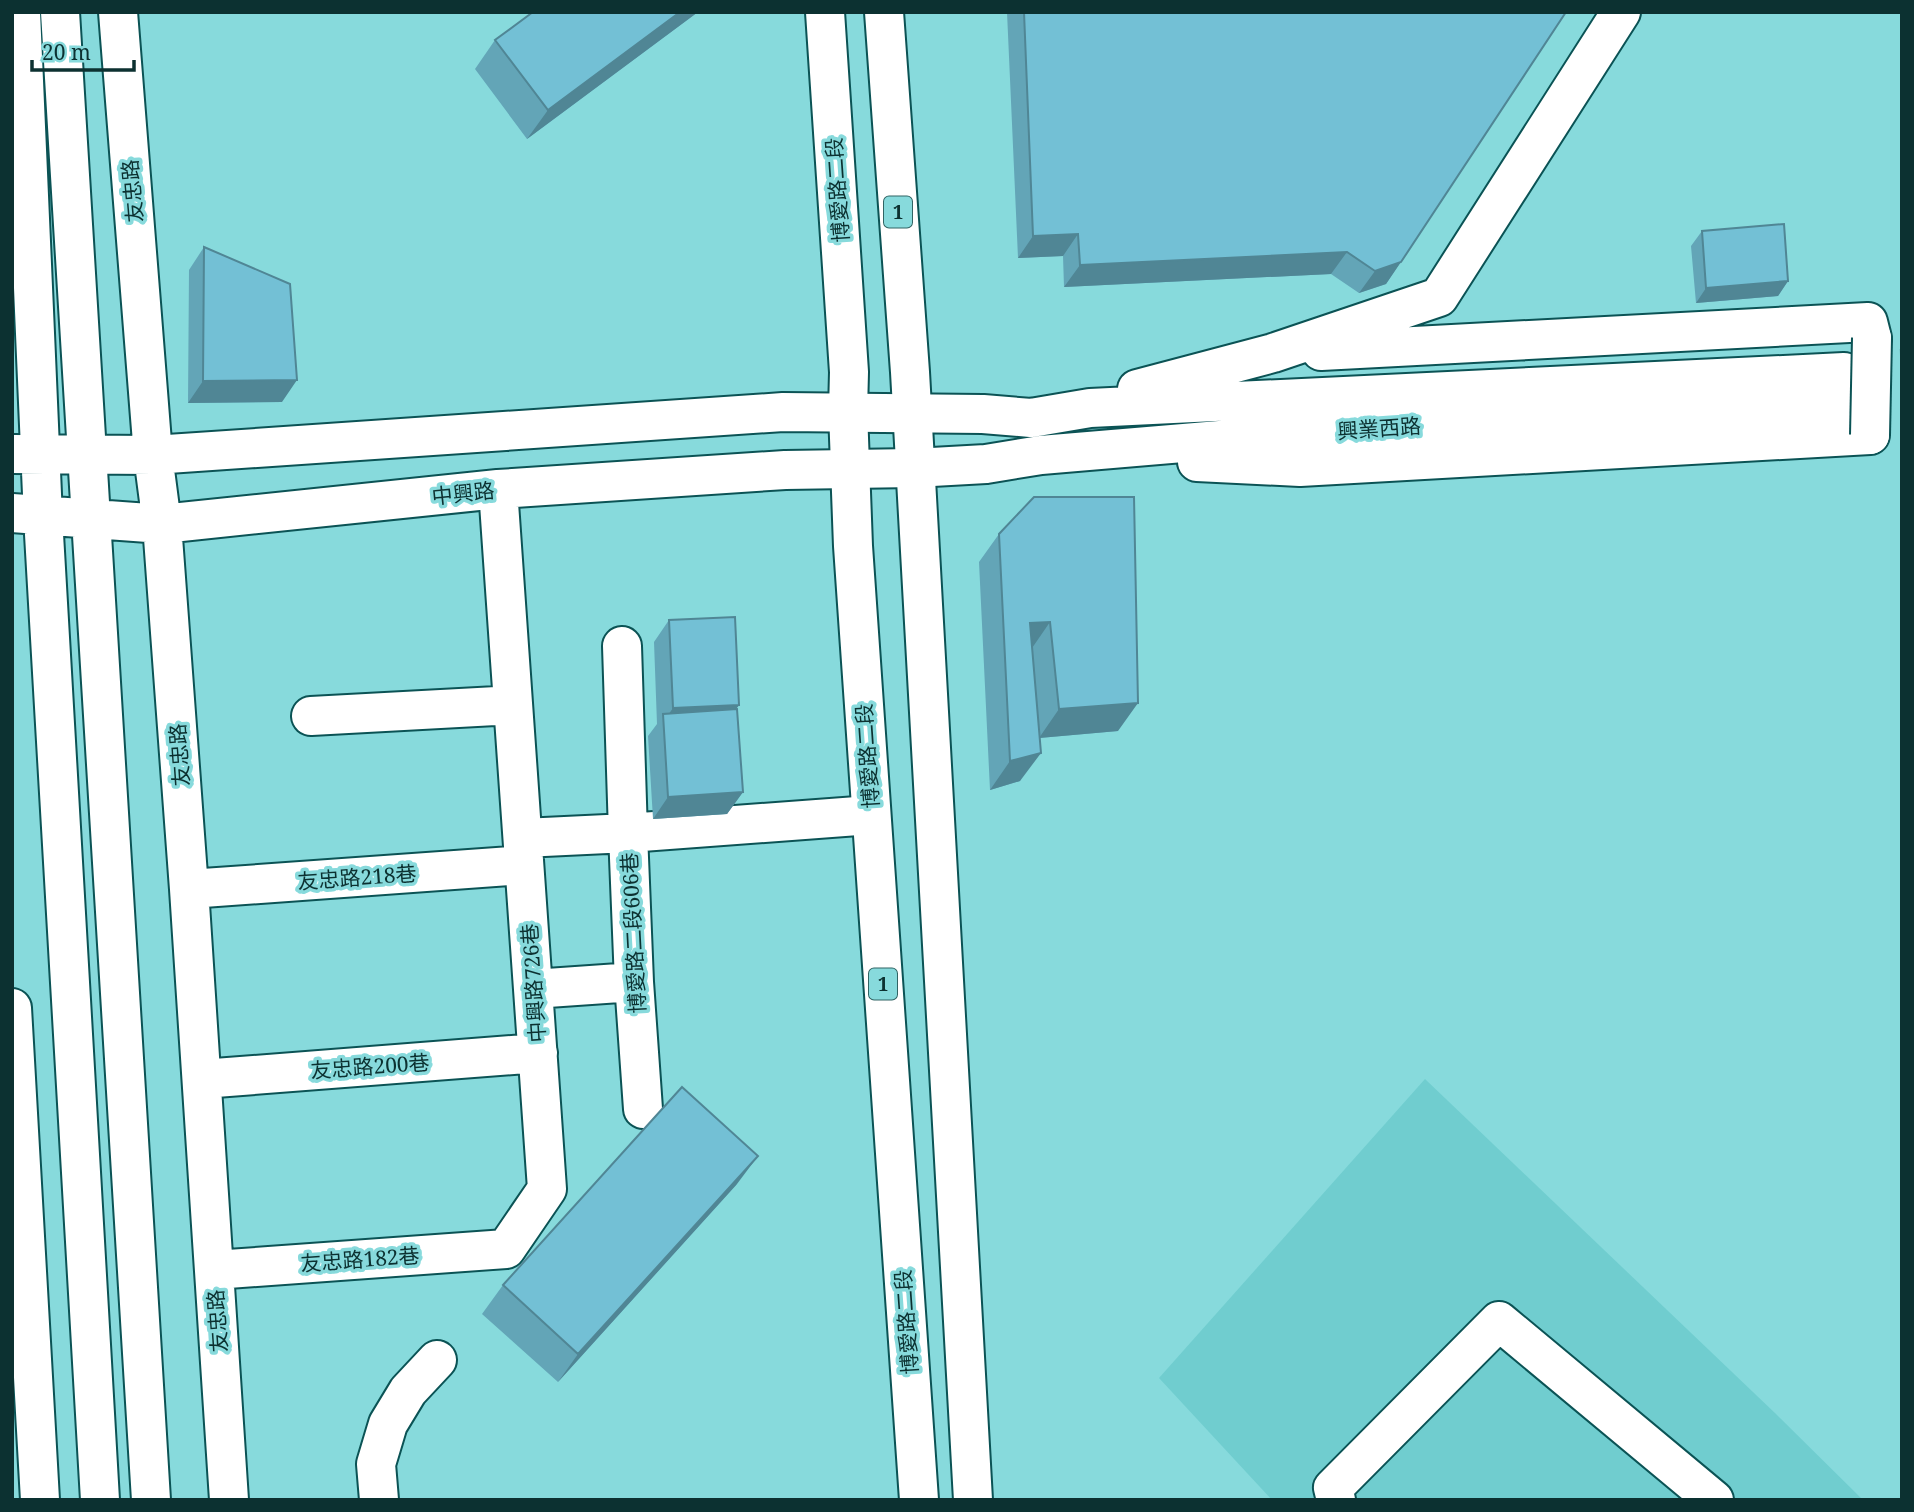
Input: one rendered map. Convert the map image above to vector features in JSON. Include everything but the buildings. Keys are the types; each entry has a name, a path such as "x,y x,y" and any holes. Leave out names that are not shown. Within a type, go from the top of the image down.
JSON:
{"street":[{"path":"21,12 27,515 100,1500"},
{"path":"60,12 151,1500"},
{"name":"友忠路","path":"118,12 190,889 229,1500"},
{"name":"博愛路二段","path":"825,12 849,372 849,467 919,1500"},
{"name":"1","path":"884,12 912,413 973,1500"},
{"path":"1031,418 1273,353 1439,297 1621,12"},
{"path":"1041,455 1300,467 1870,435 1872,338 1868,322 1273,353"},
{"name":"興業西路","path":"912,413 1031,418 1090,408 1845,388 1041,455 986,464 914,468"},
{"path":"26,454 153,455 783,412 912,413"},
{"name":"中興路","path":"27,515 162,524 498,489 849,467 914,468"},
{"name":"中興路726巷","path":"498,489 547,1189 506,1249"},
{"path":"622,646 628,833"},
{"path":"311,716 513,705"},
{"name":"博愛路二段606巷","path":"643,1109 628,833 872,815"},
{"name":"友忠路218巷","path":"190,889 524,852 628,833"},
{"path":"533,989 634,982"},
{"path":"12,1008 40,1500"},
{"name":"友忠路200巷","path":"202,1079 538,1053"},
{"name":"友忠路182巷","path":"214,1270 506,1249"},
{"path":"1336,1500 1333,1488 1499,1321 1714,1500"},
{"path":"379,1500 376,1464 388,1424 408,1391 437,1360"}],"shaded area":[{"path":"1425,1079 1863,1500 1272,1500 1159,1378"}],"tunnel":[{"path":"1844,372 1902,368"},
{"path":"1846,403 1902,400"}]}
